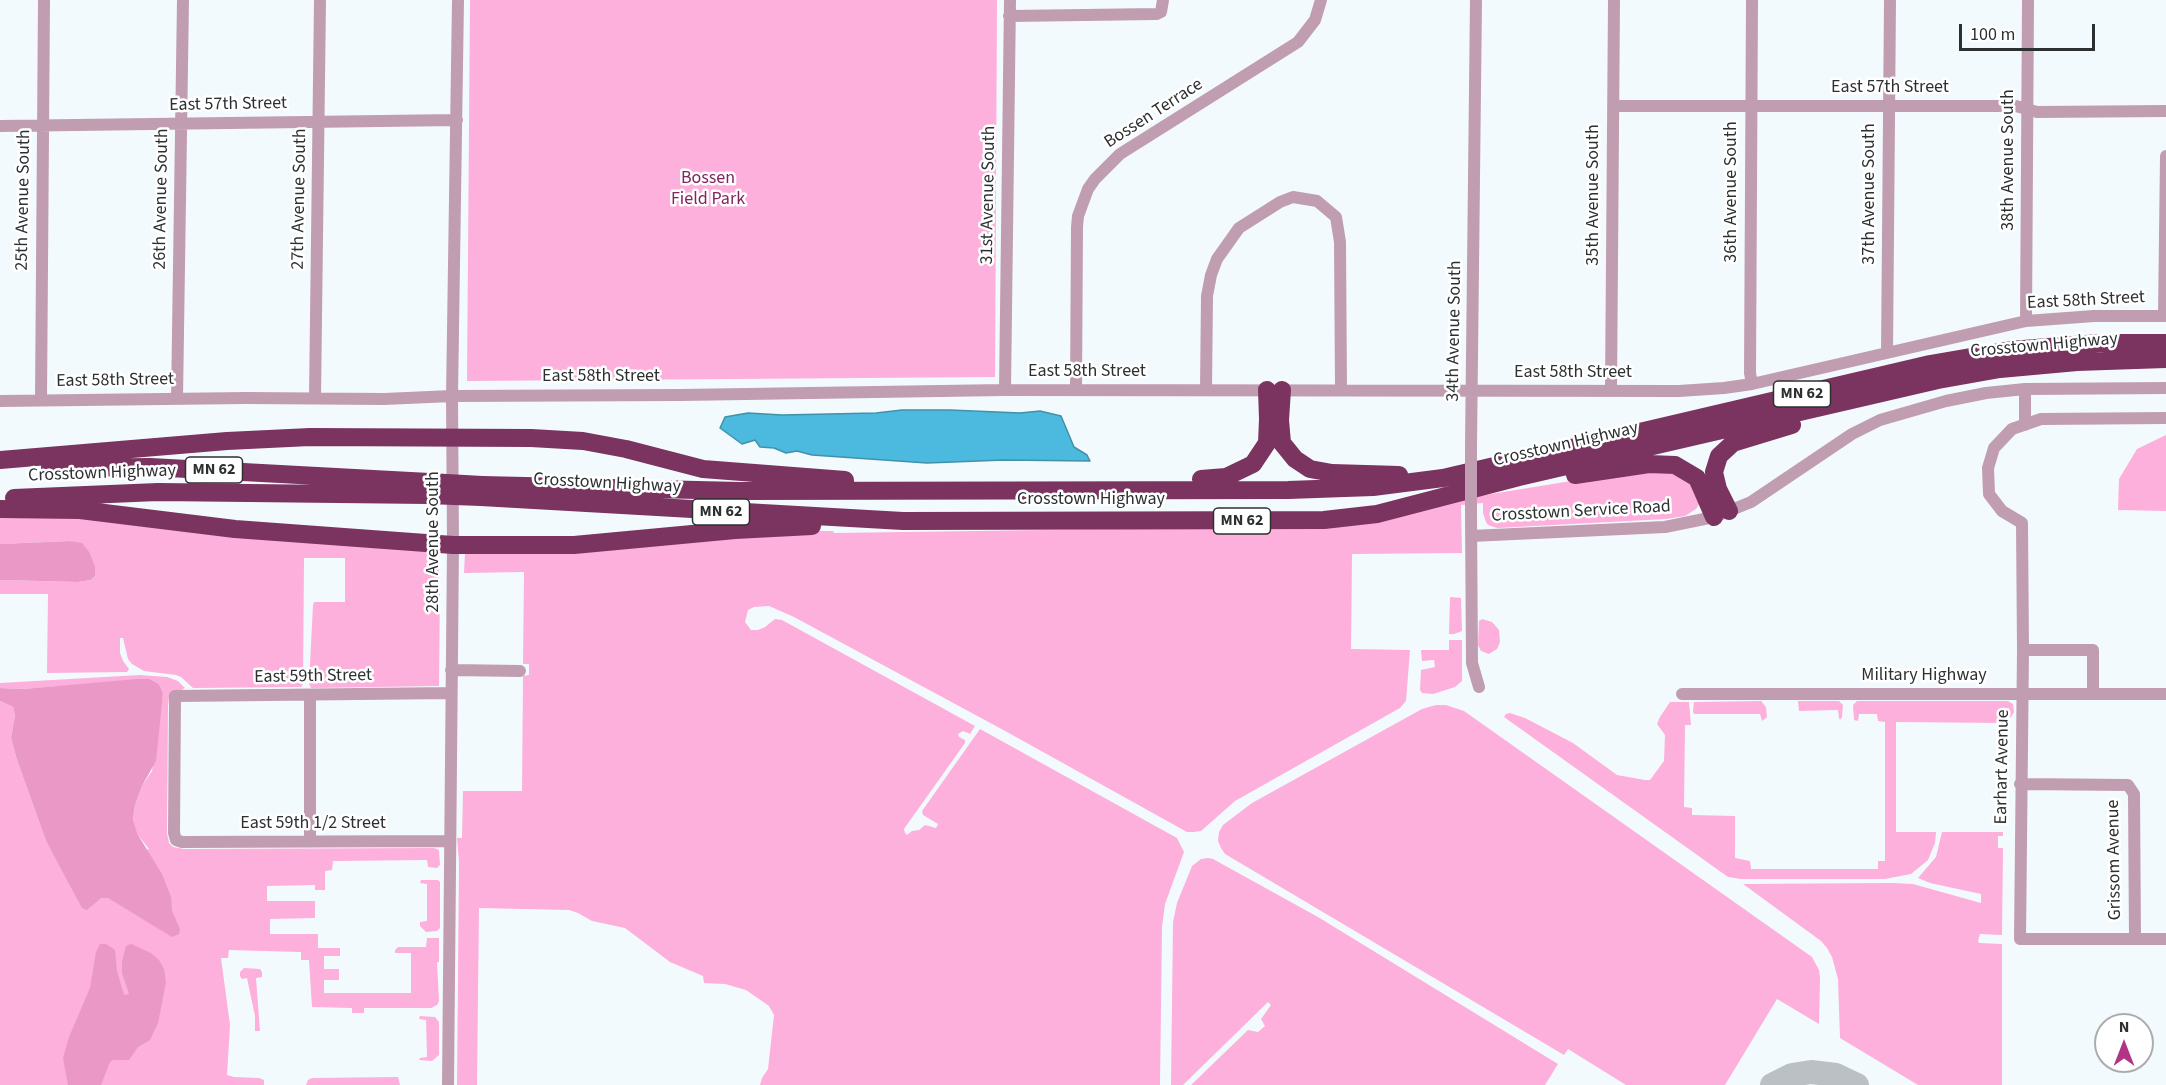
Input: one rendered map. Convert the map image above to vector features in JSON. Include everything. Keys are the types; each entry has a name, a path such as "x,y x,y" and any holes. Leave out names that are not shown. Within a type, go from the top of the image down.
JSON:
{"highway":[{"name":"Crosstown Highway","path":"482,491 917,491 1373,487 1443,478 1930,364 2011,350 2099,343 2166,344"},
{"name":"Crosstown Highway","path":"0,471 69,467 150,467 903,521 1324,520 1377,514 1519,477 1938,380 2000,369 2077,362 2166,359"},
{"path":"1721,514 1714,472 1719,456 1733,443 1938,380"},
{"path":"1275,390 1282,443 1295,459 1310,469 1332,473 1443,478"},
{"path":"1068,489 1226,477 1252,464 1267,443 1268,419 1275,390"},
{"path":"0,460 227,441 310,437 531,438 583,441 626,448 703,469 885,482 917,491"},
{"path":"1519,477 1553,478 1649,464 1675,465 1697,478 1721,514"},
{"name":"Crosstown Highway","path":"0,499 158,492 354,493 428,488"},
{"path":"0,509 80,510 235,529 453,545 574,544 735,530 903,521"}],"street":[{"name":"25th Avenue South","path":"41,400 44,0"},
{"name":"26th Avenue South","path":"177,399 183,0"},
{"name":"27th Avenue South","path":"315,398 320,0"},
{"name":"28th Avenue South","path":"448,1085 453,545 452,396 458,0"},
{"name":"31st Avenue South","path":"1005,390 1010,0"},
{"name":"Bossen Terrace","path":"1076,390 1077,227 1078,216 1088,189 1120,154 1298,42 1317,16 1321,0"},
{"name":"34th Avenue South","path":"1476,0 1471,536 1472,663 1479,687"},
{"name":"35th Avenue South","path":"1611,390 1614,0"},
{"name":"36th Avenue South","path":"1752,0 1750,106 1750,373 1752,384"},
{"name":"37th Avenue South","path":"1887,353 1890,0"},
{"name":"38th Avenue South","path":"2026,321 2028,0"},
{"path":"1009,16 1157,14 1162,6"},
{"name":"East 57th Street","path":"1613,106 2016,106 2037,111 2166,111"},
{"name":"East 57th Street","path":"0,126 457,120"},
{"path":"2165,316 2166,156"},
{"path":"1206,390 1207,296 1217,259 1239,228 1293,197 1317,201 1336,217 1340,242 1341,389"},
{"name":"East 58th Street","path":"0,401 384,399 452,396 1005,390 1691,390 1752,384 2026,321 2094,316 2165,316"},
{"name":"Crosstown Service Road","path":"1471,536 1665,527 1721,514 1751,502 1852,434 1880,420 1986,393 2025,389 2166,388"},
{"path":"2025,389 2025,425 2042,419 2166,418"},
{"name":"Earhart Avenue","path":"2025,425 2012,429 1994,448 1988,468 1989,494 2002,511 2022,523 2023,650 2019,939 2135,939"},
{"path":"2023,650 2093,651 2093,694"},
{"path":"451,670 520,671"},
{"name":"East 59th Street","path":"176,840 174,833 175,696 451,693"},
{"name":"Military Highway","path":"1682,694 2166,694"},
{"path":"310,695 310,842"},
{"name":"Grissom Avenue","path":"2020,784 2128,785 2134,794 2135,939 2166,939"},
{"name":"East 59th 1/2 Street","path":"176,840 182,842 450,841"}],"green space":[{"name":"Bossen Field Park","path":"470,0 997,0 995,377 467,381"},
{"path":"2166,435 2166,511 2118,510 2119,479 2137,449"},
{"path":"1645,469 1686,476 1700,503 1696,509 1685,516 1666,519 1497,528 1486,522 1483,503 1461,505 1462,553 1352,554 1351,649 1410,650 1406,701 1400,708 1235,801 1201,831 1187,832 794,617 769,606 754,607 748,610 745,622 751,630 765,627 775,619 782,620 975,726 970,734 963,731 958,734 965,740 965,743 904,829 907,835 925,825 936,828 938,824 923,815 922,811 980,729 1177,838 1184,852 1165,904 1162,927 1160,1085 760,1085 768,1069 774,1015 769,1006 746,990 725,984 704,983 703,976 670,962 625,928 592,921 569,910 479,908 477,1085 457,1085 459,862 457,838 462,838 463,791 522,791 523,676 529,675 529,664 523,664 524,572 464,573 465,553 804,531 833,531 834,533 1188,528 1485,495"},
{"path":"0,515 94,516 437,552 440,580 439,686 311,688 309,684 313,605 314,602 345,602 345,558 304,558 303,684 301,687 193,688 176,675 144,671 132,664 128,659 123,638 120,638 120,653 129,669 127,672 47,673 48,594 0,594 0,580 78,582 91,580 95,576 95,566 90,553 69,541 0,544"},
{"path":"1450,597 1461,598 1462,631 1454,634 1449,634"},
{"path":"1482,619 1492,622 1499,630 1500,642 1497,649 1489,654 1481,651 1478,645 1479,621"},
{"path":"1449,640 1462,640 1462,681 1455,687 1433,694 1422,693 1420,690 1421,670 1435,667 1434,660 1422,661 1421,650 1449,650"},
{"path":"140,675 167,677 178,681 185,688 169,698 168,705 167,833 169,843 173,847 184,849 434,848 439,850 440,865 437,868 428,867 427,860 333,861 332,870 325,871 325,890 315,890 315,885 267,886 267,901 315,901 315,918 270,919 270,934 318,934 318,948 340,948 340,956 324,956 324,969 339,969 339,980 324,980 324,993 411,993 411,953 395,953 395,950 398,947 426,947 427,938 439,938 439,962 437,962 439,1001 437,1005 431,1008 364,1008 364,1013 352,1013 352,1008 312,1007 309,960 301,960 301,952 229,950 228,958 221,958 230,1025 227,1075 259,1078 264,1080 264,1085 0,1085 0,701 13,707 15,715 11,738 17,760 46,841 65,875 149,849 138,835 133,821 135,805 142,786 152,771 163,693 159,684 150,679 23,689 0,688 0,683"},
{"path":"1761,701 1766,707 1767,717 1762,721 1760,714 1694,714 1693,711 1694,702"},
{"path":"1798,701 1839,701 1843,705 1842,717 1840,720 1838,710 1799,711"},
{"path":"1857,701 2008,701 2013,704 2014,712 2011,717 2007,718 2007,747 2004,747 2004,723 1896,722 1896,832 1936,832 1935,843 1928,860 1911,874 1885,879 1741,879 1728,877 1504,717 1510,713 1525,718 1573,743 1617,775 1650,780 1664,761 1665,735 1657,724 1660,717 1670,702 1689,702 1691,725 1685,725 1684,807 1692,808 1692,815 1735,816 1735,858 1750,861 1751,869 1878,869 1878,861 1885,861 1885,722 1878,721 1877,714 1859,714 1858,721 1854,720 1853,705"},
{"path":"1446,705 1464,711 1812,957 1819,970 1820,978 1819,1024 1777,999 1725,1085 1626,1085 1568,1049 1564,1055 1225,854 1218,841 1219,832 1223,825 1252,803 1422,709"},
{"path":"1942,832 2003,832 2003,836 1998,836 1998,848 2003,848 2002,935 1980,934 1978,941 1979,943 2002,944 2002,1085 1918,1085 1840,1038 1838,979 1827,948 1821,941 1743,884 1913,884 1981,903 1981,894 1930,883 1918,878 1936,857"},
{"path":"1208,858 1318,917 1558,1064 1545,1085 1191,1085 1248,1030 1258,1032 1265,1026 1261,1019 1271,1005 1268,1002 1183,1085 1171,1085 1173,922 1177,903 1192,866 1201,859"},
{"path":"421,880 440,882 440,928 437,931 426,932 420,926 420,922 427,921 427,884 420,883"},
{"path":"244,968 260,969 262,972 262,977 256,978 260,1031 255,1031 255,1016 247,978 242,979 240,976"},
{"path":"420,1016 435,1017 439,1022 439,1055 432,1061 419,1060 427,1057 426,1020 419,1019"},
{"path":"398,1077 400,1085 306,1085 312,1078"}],"shaded area":[{"path":"69,541 82,543 90,553 95,566 95,576 91,580 78,582 0,580 0,544"},
{"path":"150,679 159,684 163,693 156,761 142,786 135,805 133,820 138,835 162,874 171,897 172,911 180,929 179,934 172,937 108,898 101,898 87,910 82,908 46,841 17,760 11,738 15,715 13,707 0,701 0,688 23,689"},
{"path":"100,944 106,944 115,950 117,971 124,995 129,994 122,973 126,946 131,944 151,953 159,960 164,969 166,982 158,1023 150,1040 138,1047 129,1060 110,1062 101,1085 68,1085 63,1058 69,1037 90,988 96,952"}],"water":[{"path":"902,410 1020,413 1040,411 1061,416 1074,447 1087,455 1090,461 1004,460 927,463 812,455 797,451 786,453 774,448 760,447 755,440 742,444 720,428 725,417 748,413 782,415 876,413"}],"taxiway":[{"path":"1772,1085 1792,1075 1811,1072 1836,1075 1857,1085"}]}
